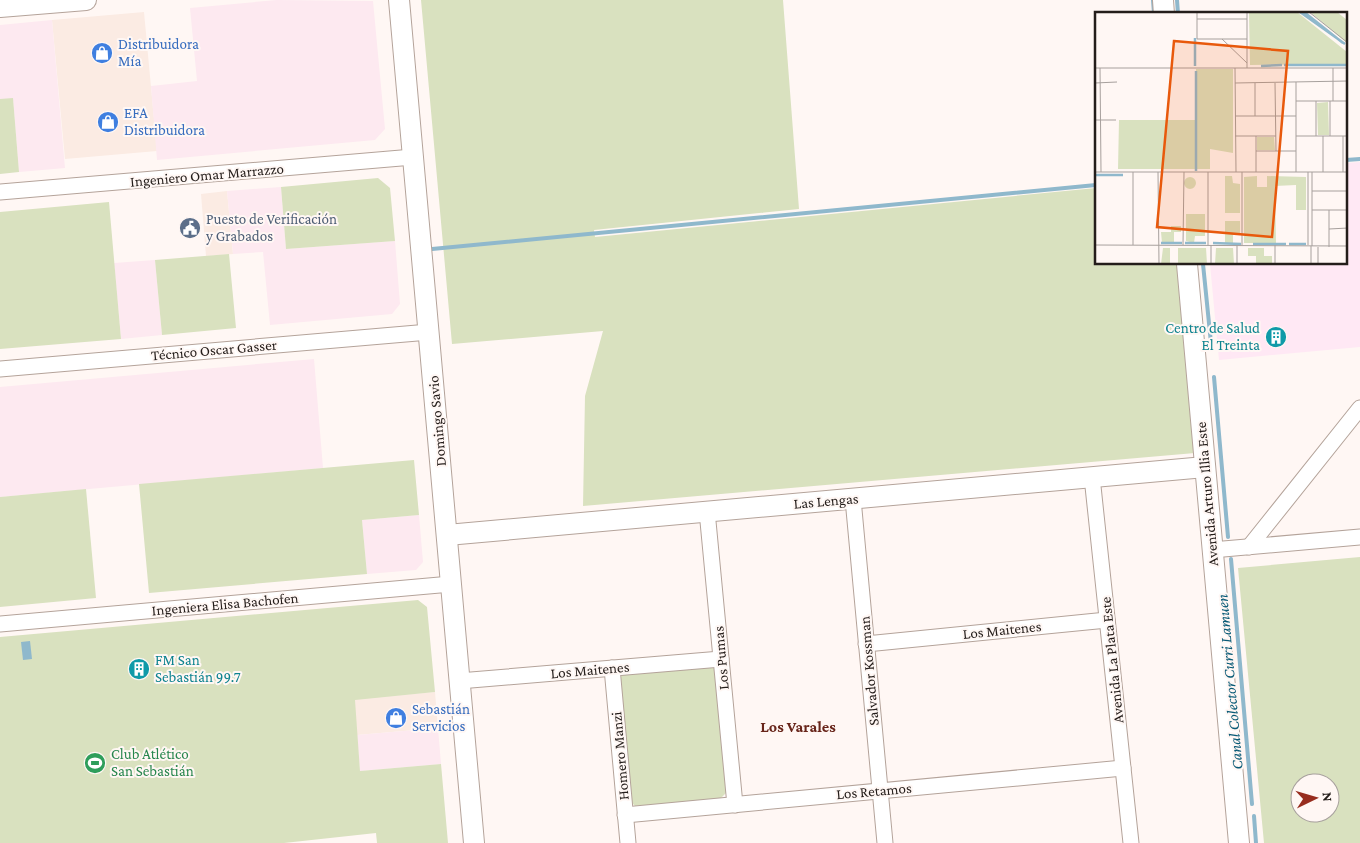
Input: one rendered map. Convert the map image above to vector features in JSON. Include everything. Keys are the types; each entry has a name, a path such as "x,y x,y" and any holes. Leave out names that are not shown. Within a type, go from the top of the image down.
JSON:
{"street":[{"path":"0,7 86,0"},
{"name":"Domingo Savio","path":"399,0 474,843"},
{"name":"Ingeniero Omar Marrazzo","path":"0,192 413,157"},
{"name":"Avenida Arturo Illia Este","path":"1187,265 1239,843"},
{"name":"Técnico Oscar Gasser","path":"0,369 429,332"},
{"path":"1250,546 1360,408"},
{"name":"Las Lengas","path":"446,535 1205,467"},
{"name":"Avenida La Plata Este","path":"1092,477 1132,843"},
{"name":"Salvador Kossman","path":"853,498 885,843"},
{"name":"Los Pumas","path":"707,512 735,805"},
{"path":"1212,550 1360,537"},
{"name":"Ingeniera Elisa Bachofen","path":"0,624 451,584"},
{"name":"Los Maitenes","path":"866,644 1107,620"},
{"name":"Los Maitenes","path":"459,681 721,659"},
{"name":"Homero Manzi","path":"612,668 628,843"},
{"name":"Los Retamos","path":"625,815 1123,768"}],"shaded area":[{"path":"277,0 373,1 385,129 375,140 157,160 151,86 197,81 190,8"},
{"path":"144,12 157,151 65,159 52,20"},
{"path":"52,20 65,168 19,172 13,99 0,99 0,25"},
{"path":"1360,162 1360,347 1219,360 1210,265 1348,265 1348,163"},
{"path":"281,187 286,249 395,241 400,304 392,314 270,325 263,252 233,254 227,191"},
{"path":"227,191 233,254 206,256 201,194"},
{"path":"155,260 162,335 121,339 114,263"},
{"path":"314,359 323,468 0,497 0,387"},
{"path":"419,515 423,562 416,570 367,574 362,520"},
{"name":"Sebastián Servicios","path":"435,692 438,728 357,735 354,699"},
{"path":"438,728 441,764 360,771 357,735"}],"green space":[{"path":"421,0 783,0 799,209 594,230 595,237 1095,188 1095,265 1179,265 1195,453 583,506 585,396 603,331 452,344"},
{"path":"13,98 19,172 0,174 0,99"},
{"path":"378,178 390,188 395,241 286,249 281,187"},
{"path":"109,202 121,339 0,349 0,212"},
{"path":"229,254 236,328 162,335 155,260"},
{"path":"414,460 419,515 362,520 367,574 149,593 139,484"},
{"path":"86,489 96,598 0,607 0,497"},
{"path":"1360,557 1360,843 1264,843 1238,568"},
{"path":"418,600 427,607 435,692 355,700 360,771 441,764 448,843 377,843 376,833 284,843 0,843 0,637"},
{"path":"711,666 716,670 727,792 720,799 635,806 630,801 619,679 623,674"}],"water":[{"path":"30,641 32,659 23,660 21,642"}],"waterway":[{"path":"1153,0 1154,12"},
{"name":"Canal Colector Curri Lamuen","path":"1177,0 1178,12"},
{"path":"1348,160 1360,159"},
{"path":"432,249 1095,185"},
{"name":"Canal Colector Curri Lamuen","path":"1203,265 1211,343"},
{"name":"Canal Colector Curri Lamuen","path":"1214,377 1228,537"},
{"name":"Canal Colector Curri Lamuen","path":"1231,559 1252,804"},
{"name":"Canal Colector Curri Lamuen","path":"1254,816 1256,843"}],"place":[{"name":"Distribuidora Mía","path":"102,53"},
{"name":"EFA Distribuidora","path":"108,122"},
{"name":"Puesto de Verificación y Grabados","path":"190,228"},
{"name":"Centro de Salud El Treinta","path":"1276,337"},
{"name":"FM San Sebastián 99.7","path":"139,669"},
{"name":"Sebastián Servicios","path":"396,718"},
{"name":"Club Atlético San Sebastián","path":"95,763"}],"district":[{"name":"Los Varales","path":"798,726"}]}
